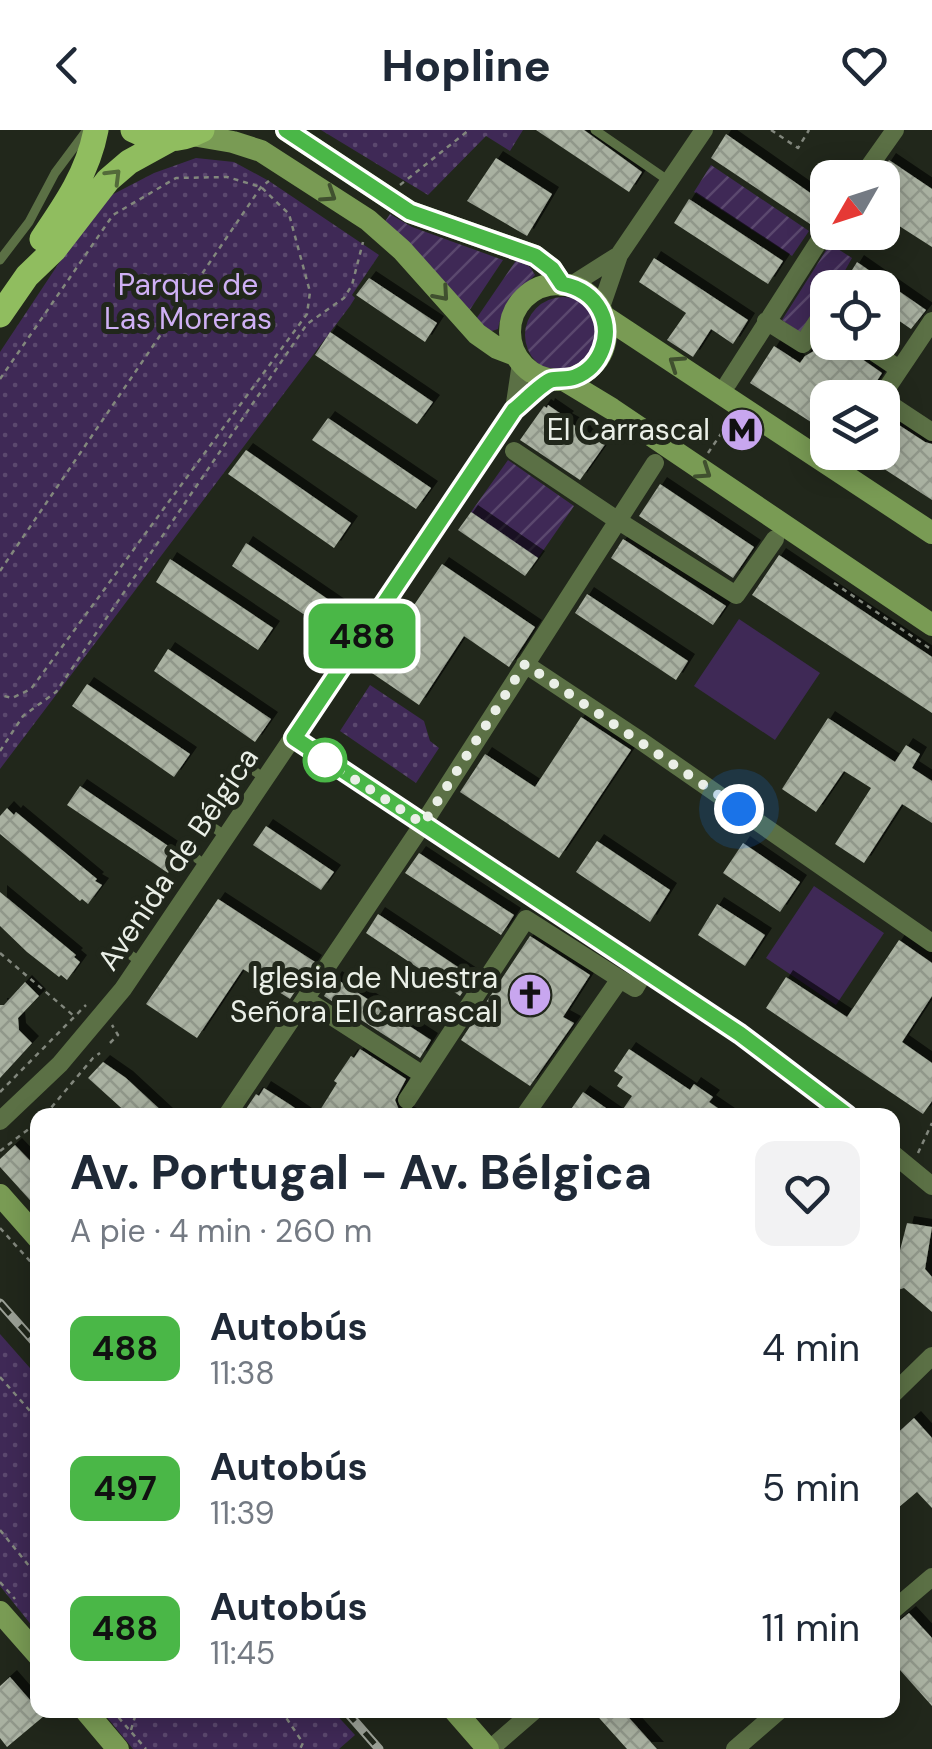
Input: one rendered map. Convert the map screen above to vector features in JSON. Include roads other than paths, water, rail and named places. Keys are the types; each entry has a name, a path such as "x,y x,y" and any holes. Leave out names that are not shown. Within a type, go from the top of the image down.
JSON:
{"main road":[{"path":"27,276 41,241 81,178 96,130"},
{"path":"133,130 151,138 188,135 261,151 368,220 402,250 478,334 497,348 535,374 558,380 698,468 932,626"},
{"path":"286,130 410,212 535,256 566,285 588,295 601,313 606,329 604,344 590,368 578,376 558,380"},
{"path":"0,315 27,276 54,250 116,172 138,156 188,135"},
{"path":"518,359 510,341 514,312 534,291 566,285"},
{"path":"601,313 932,533"},
{"path":"0,1196 30,1229"},
{"path":"4,1623 30,1647"},
{"path":"95,1718 124,1740"},
{"path":"461,1718 490,1749"}],"street":[{"path":"601,313 619,255 704,130"},
{"path":"874,160 895,130"},
{"path":"728,383 813,250"},
{"path":"566,285 619,255"},
{"path":"766,320 803,344 810,333"},
{"path":"893,380 932,321"},
{"path":"514,410 518,359"},
{"path":"885,360 899,369"},
{"path":"514,410 558,380"},
{"name":"Avenida de Bélgica","path":"0,1121 47,1078 142,963 514,410"},
{"path":"900,410 932,432"},
{"path":"514,452 736,595 775,539"},
{"path":"231,1108 423,824 654,463"},
{"path":"525,664 641,740 932,944"},
{"path":"294,738 764,1050 838,1108"},
{"path":"407,1100 526,919 634,988 646,971"},
{"path":"530,1108 620,979"},
{"path":"305,999 423,1075"},
{"path":"900,1159 932,1186"},
{"path":"900,1387 932,1356"},
{"path":"900,1605 932,1576"},
{"path":"490,1749 526,1718"},
{"path":"734,1749 771,1718"}],"lane":[{"path":"0,260 87,130"},
{"path":"594,130 670,181"},
{"path":"246,764 266,778"},
{"path":"207,822 227,837"},
{"path":"188,852 208,866"},
{"path":"122,949 142,963"}],"railway":[{"path":"0,1303 30,1337"},
{"path":"352,1718 379,1749"}],"place":[{"name":"El Carrascal","path":"742,430"},
{"name":"Iglesia de Nuestra Señora El Carrascal","path":"530,995"}],"park label":[{"name":"Parque de Las Moreras","path":"188,302"}]}
